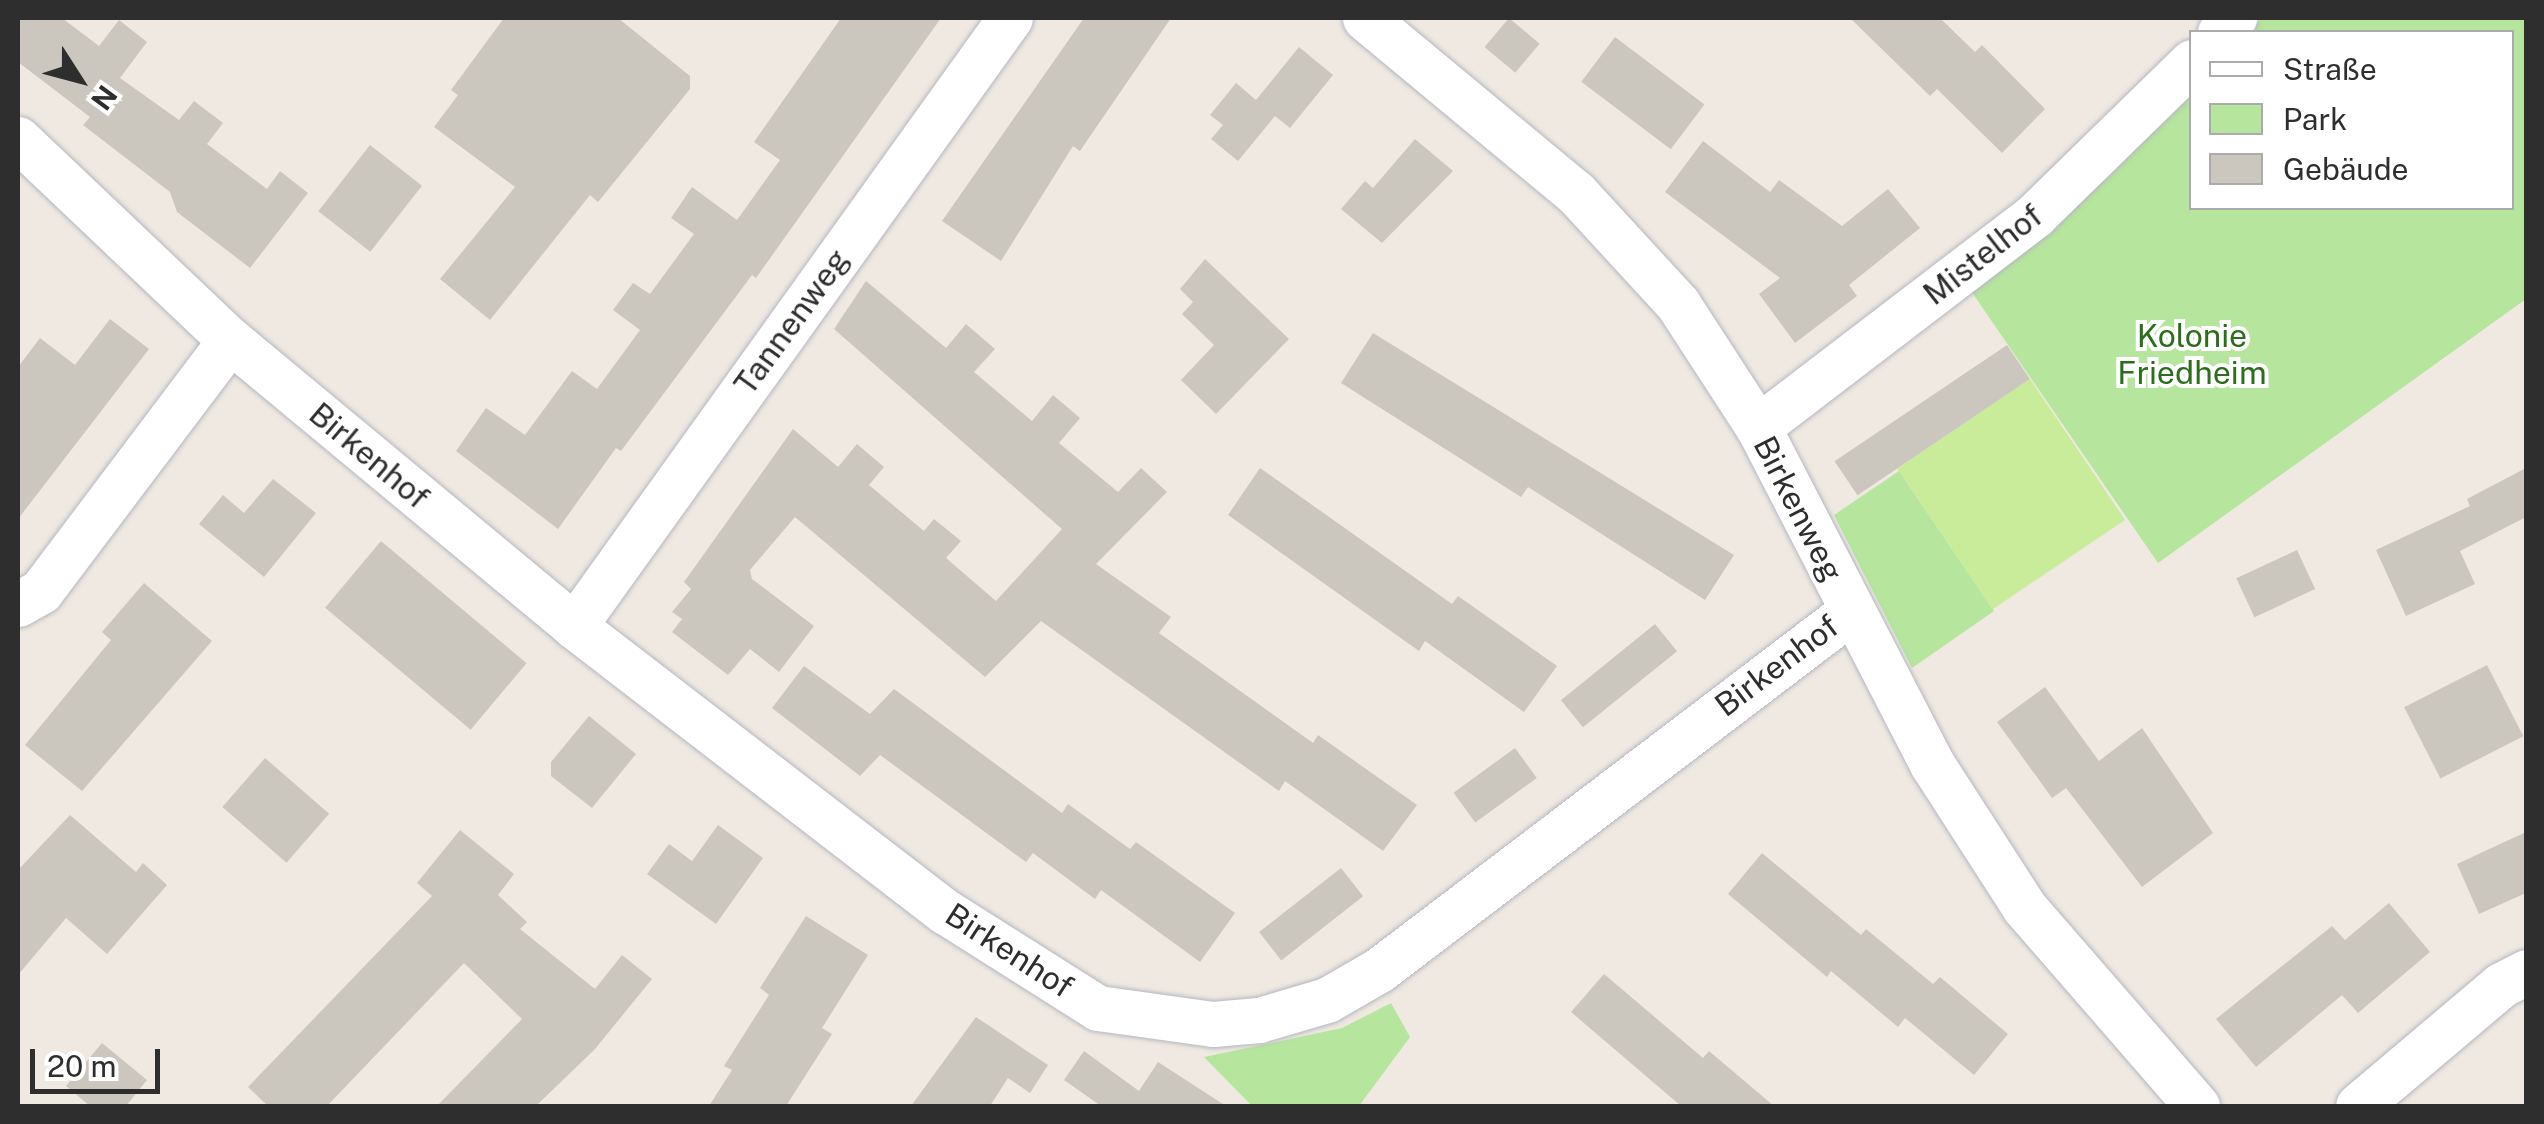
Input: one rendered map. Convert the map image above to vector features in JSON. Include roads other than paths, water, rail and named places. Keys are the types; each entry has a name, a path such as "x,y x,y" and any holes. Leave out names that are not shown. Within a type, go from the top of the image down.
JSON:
{"street":[{"name":"Tannenweg","path":"574,626 1010,18"},
{"name":"Birkenweg","path":"1366,18 1576,193 1636,252 1758,427 1850,612 1932,764 2024,907 2197,1106"},
{"name":"Mistelhof","path":"1758,427 2035,215 2189,65"},
{"name":"Birkenhof","path":"18,139 230,340 574,626 946,912 1098,1008 1213,1024 1259,1020 1327,1000 1378,970 1850,612"},
{"path":"29,597 230,340"},
{"path":"2358,1106 2500,985 2526,972"}],"park label":[{"name":"Kolonie Friedheim","path":"2192,356"}]}
